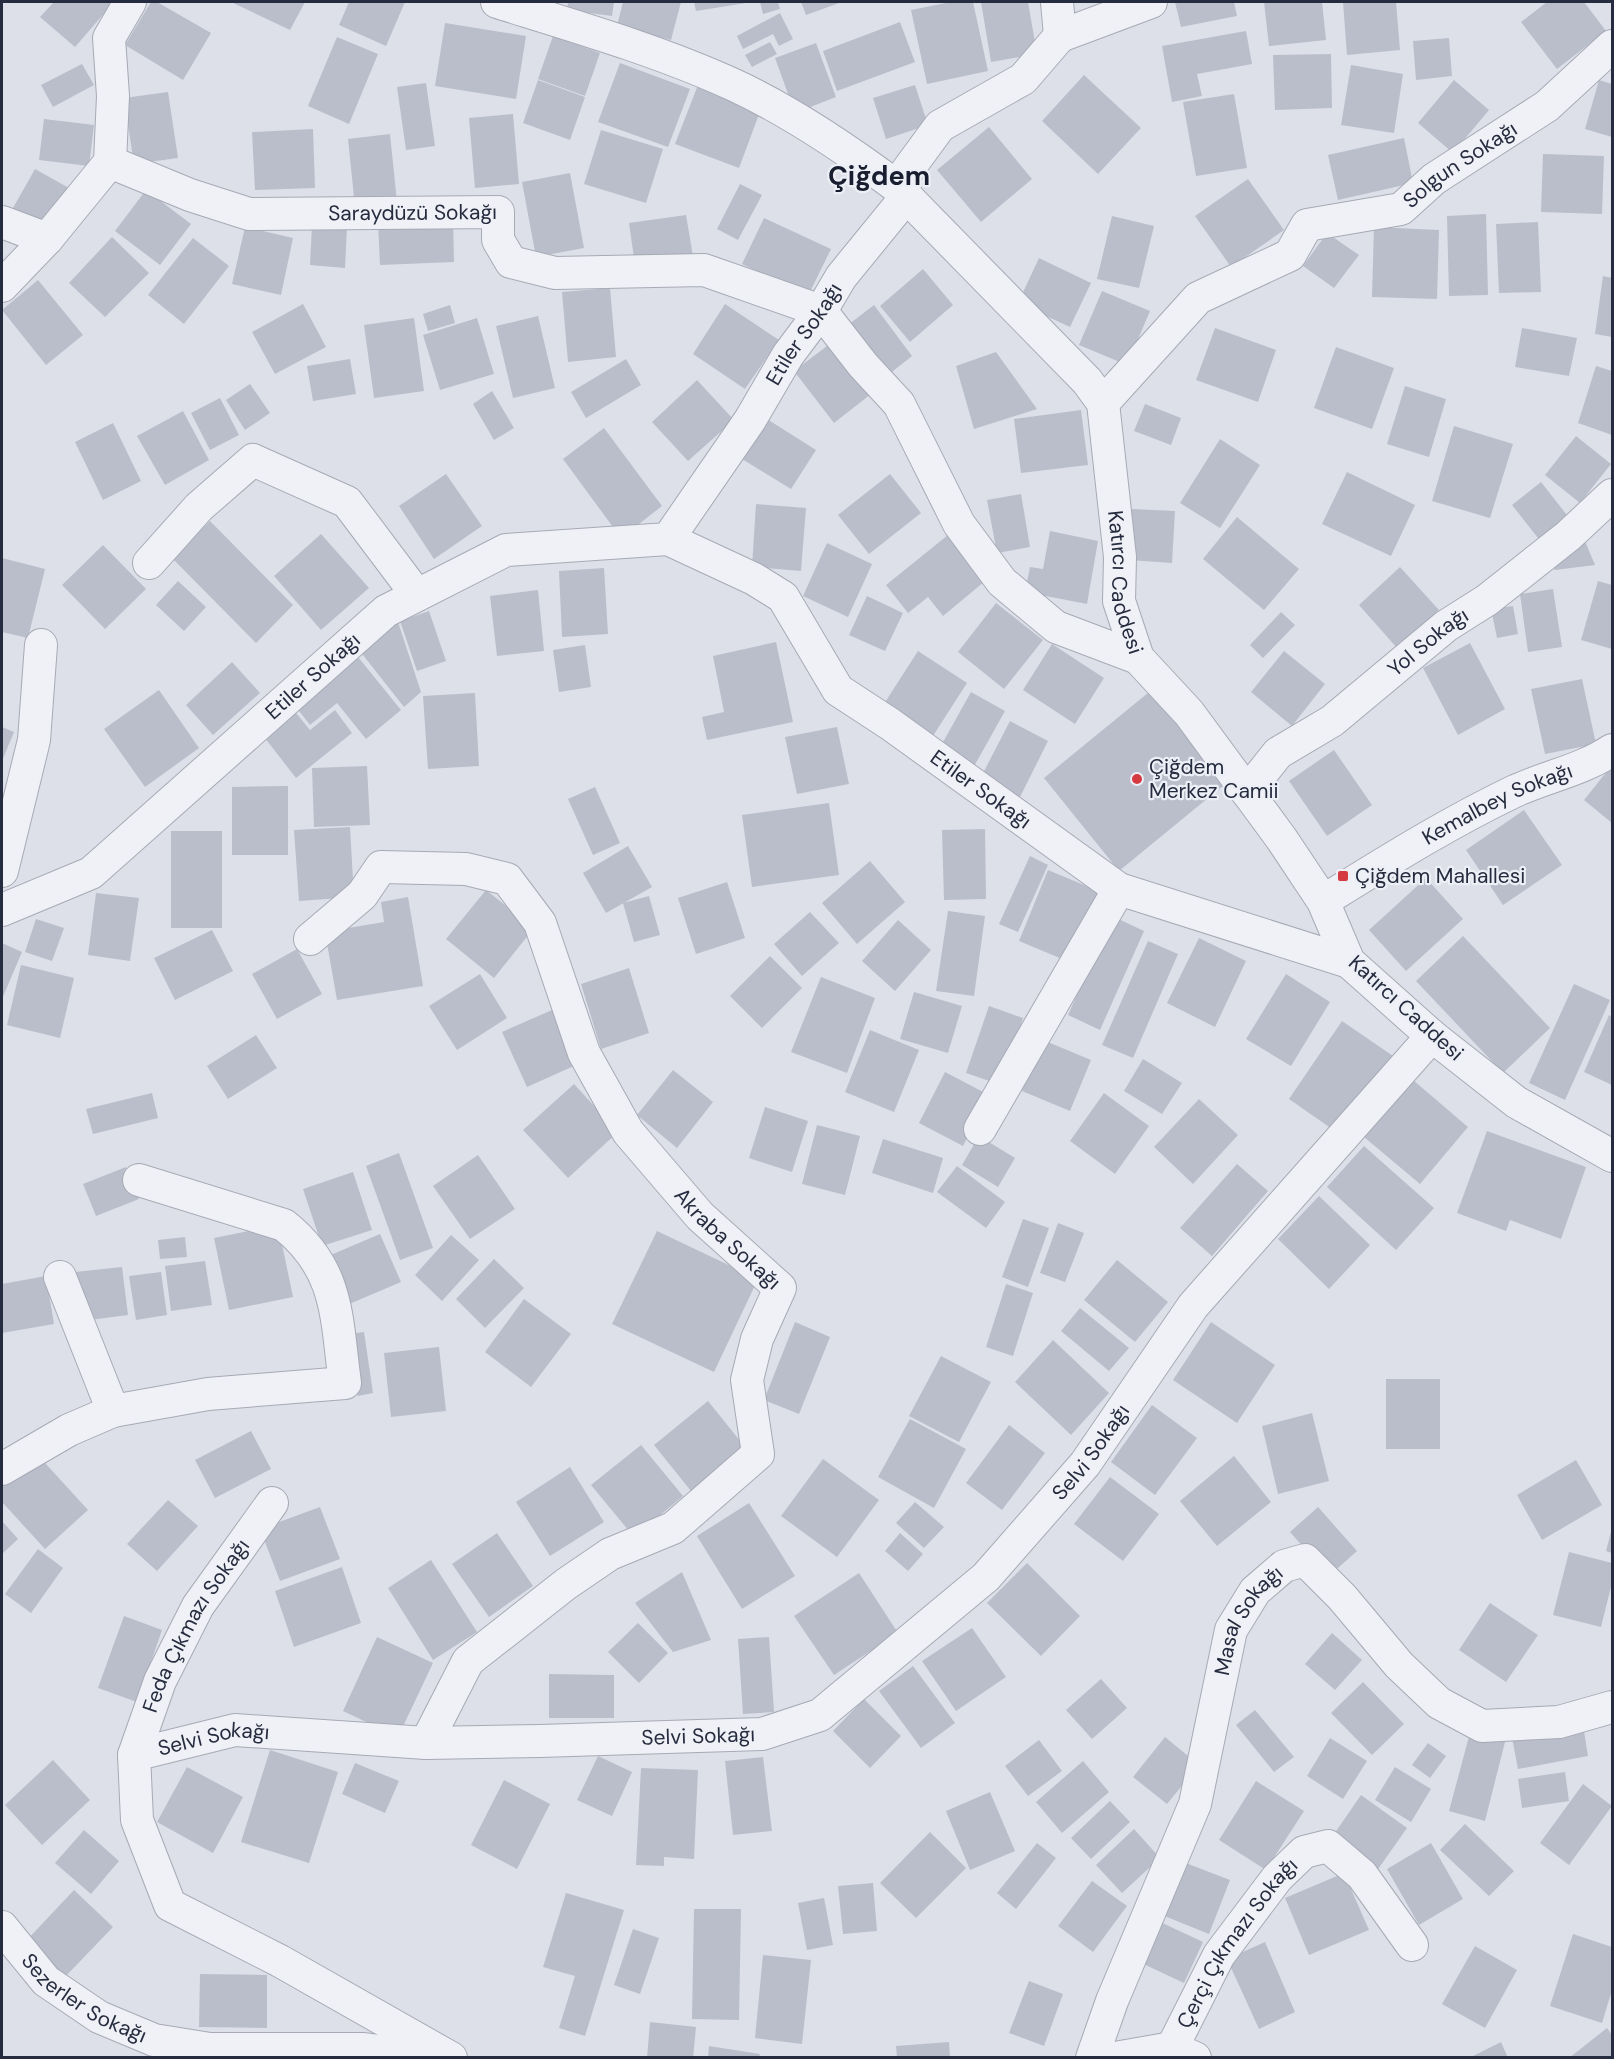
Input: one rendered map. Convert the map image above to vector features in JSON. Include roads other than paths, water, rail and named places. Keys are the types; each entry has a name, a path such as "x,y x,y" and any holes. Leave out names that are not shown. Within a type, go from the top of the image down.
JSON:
{"street":[{"path":"2,286 47,239 110,162 112,96 109,38 130,2"},
{"path":"497,2 598,33 734,85 829,136 902,191 1087,381 1103,403"},
{"path":"1057,2 1060,36"},
{"path":"902,191 940,126 1023,79 1060,36 1151,2"},
{"name":"Solgun Sokağı","path":"1103,403 1198,298 1290,255 1307,225 1401,208 1434,179 1547,106 1612,46"},
{"name":"Saraydüzü Sokağı","path":"110,162 190,195 249,214 498,212 498,240 511,262 555,273 704,270 821,311"},
{"name":"Etiler Sokağı","path":"668,539 750,420 788,355 821,311 841,277 902,191"},
{"path":"2,222 47,239"},
{"path":"821,311 863,365 899,404 959,524 1002,582 1056,627 1138,658"},
{"name":"Katırcı Caddesi","path":"1103,403 1120,557 1119,601 1138,658 1189,713 1323,901 1349,962 1432,1036 1515,1102 1611,1153"},
{"path":"149,563 199,507 253,460 347,502 417,595"},
{"name":"Yol Sokağı","path":"1247,792 1278,753 1332,721 1446,626 1487,600 1568,537 1612,495"},
{"name":"Etiler Sokağı","path":"2,910 91,873 386,611 506,550 668,539 754,579 783,597 838,690 900,731 1119,889 1349,962"},
{"path":"2,871 34,740 40,645"},
{"name":"Kemalbey Sokağı","path":"1323,901 1412,845 1517,790 1591,764 1612,750"},
{"name":"Akraba Sokağı","path":"310,939 362,895 381,867 466,869 507,879 540,923 584,1053 628,1132 700,1216 780,1288 757,1339 747,1380 758,1454 673,1528 610,1554 566,1584 468,1661 426,1743"},
{"path":"980,1129 1119,889"},
{"name":"Selvi Sokağı","path":"451,2058 280,1961 170,1905 137,1820 134,1755 235,1730 426,1743 762,1734 820,1715 986,1576 1085,1464 1192,1306 1432,1036"},
{"path":"2,1469 69,1430 113,1411 208,1394 345,1383 333,1296 323,1266 303,1240 284,1225 139,1180"},
{"path":"60,1277 113,1411"},
{"name":"Feda Çıkmazı Sokağı","path":"134,1755 160,1681 198,1606 272,1503"},
{"name":"Masal Sokağı","path":"1092,2058 1112,2001 1195,1804 1231,1630 1255,1591 1284,1566 1305,1560 1342,1597 1399,1665 1439,1703 1482,1726 1559,1722 1612,1707"},
{"name":"Çerçi Çıkmazı Sokağı","path":"1184,2053 1220,1955 1276,1878 1304,1852 1328,1846 1362,1875 1412,1945"},
{"name":"Sezerler Sokağı","path":"2,1927 46,1980 99,2017 154,2040 210,2049 364,2049 433,2058"},
{"path":"1115,2058 1184,2053"}],"place":[{"name":"Çiğdem Merkez Camii","path":"1137,779"},
{"name":"Çiğdem Mahallesi","path":"1343,876"}],"district":[{"name":"Çiğdem","path":"879,176"}]}
